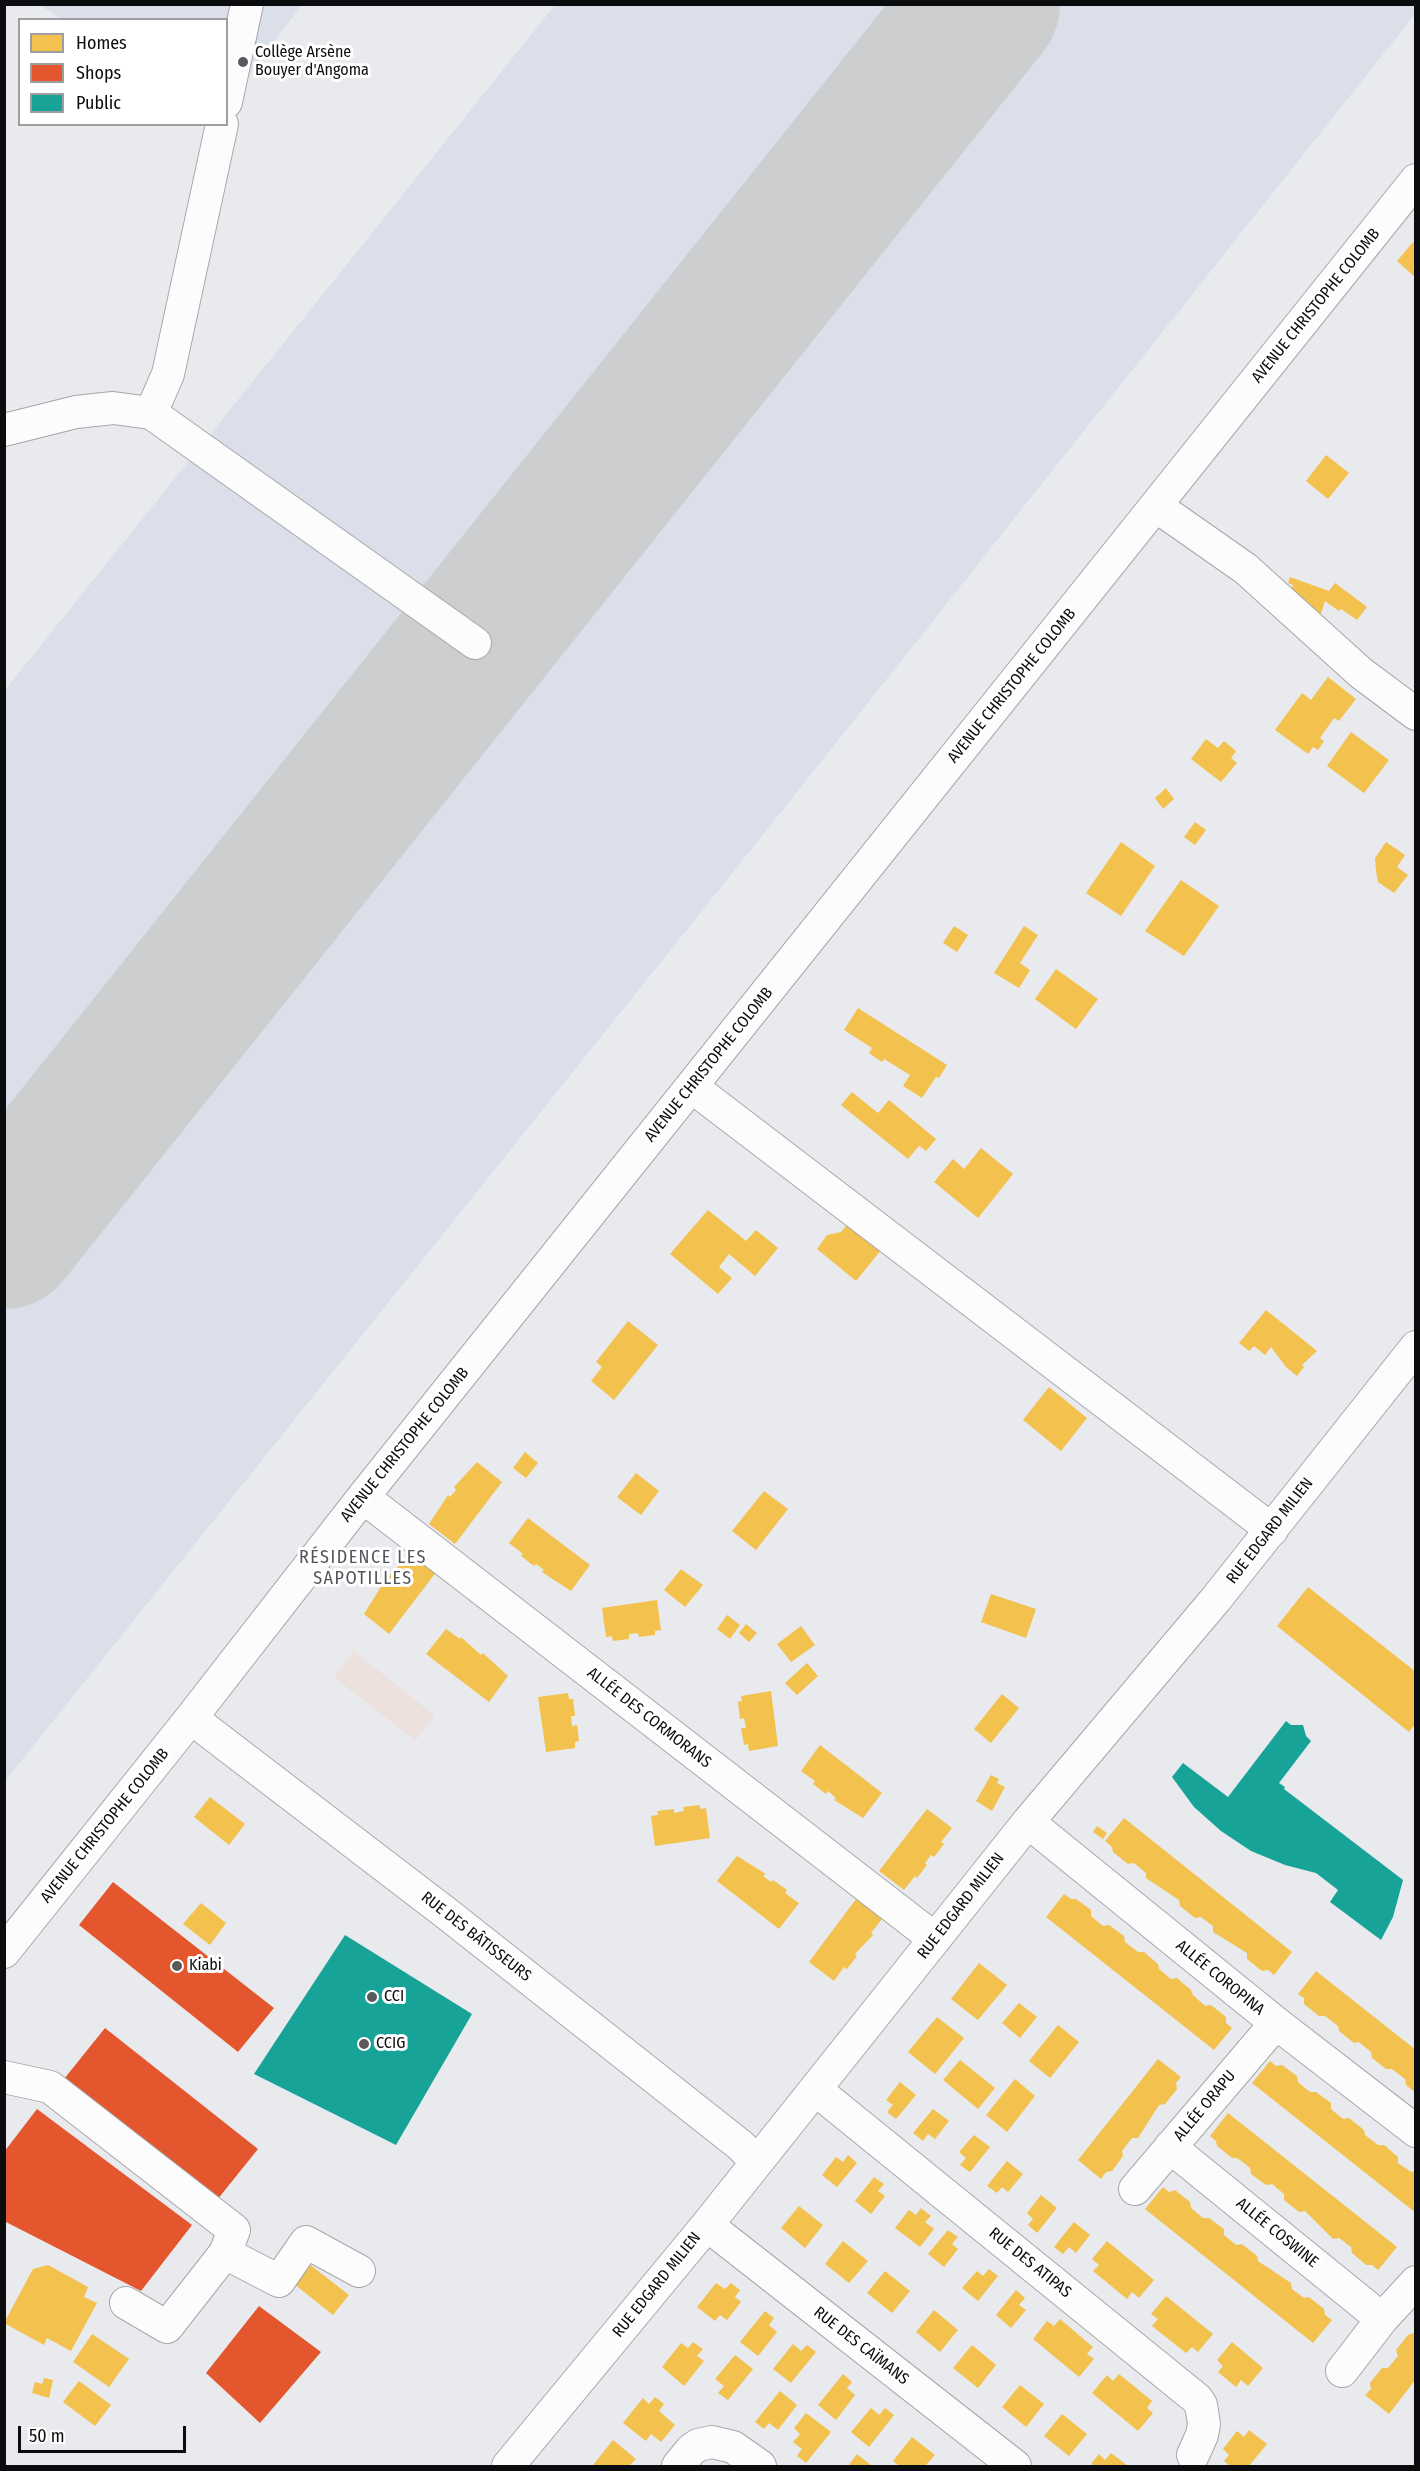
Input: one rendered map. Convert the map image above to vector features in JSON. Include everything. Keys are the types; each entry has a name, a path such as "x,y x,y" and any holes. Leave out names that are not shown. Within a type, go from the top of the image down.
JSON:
{"street":[{"path":"228,93 247,4"},
{"path":"151,413 168,374 222,126"},
{"name":"AVENUE CHRISTOPHE COLOMB","path":"4,1952 191,1718 363,1497 1156,506 1412,192"},
{"path":"4,430 76,412 113,408 151,413 475,643"},
{"path":"1156,506 1246,570 1361,673 1416,714"},
{"path":"692,1088 1272,1530"},
{"name":"RUE EDGARD MILIEN","path":"508,2466 816,2090 1028,1822 1272,1530 1416,1347"},
{"name":"ALLÉE DES CORMORANS","path":"363,1497 935,1939"},
{"name":"RUE DES BÂTISSEURS","path":"191,1718 464,1928 740,2145 756,2161"},
{"name":"ALLÉE COROPINA","path":"1028,1822 1276,2023 1416,2131"},
{"name":"ALLÉE ORAPU","path":"1135,2189 1276,2023"},
{"path":"4,2077 50,2087 234,2230 225,2253 168,2327 126,2303"},
{"name":"RUE DES ATIPAS","path":"816,2090 1197,2399 1201,2405 1204,2424 1193,2455"},
{"name":"ALLÉE COSWINE","path":"1170,2147 1382,2319"},
{"name":"RUE DES CAÏMANS","path":"707,2224 998,2461"},
{"path":"225,2253 279,2281 306,2242 359,2271"},
{"path":"1342,2372 1382,2319 1416,2282"},
{"path":"678,2466 698,2445 712,2442 733,2447 760,2466"}],"shaded area":[{"name":"Collège Arsène Bouyer d'Angoma","path":"40,5 302,5 228,103 228,18 60,18"},
{"path":"555,5 1415,5 1415,14 774,821 5,1781 5,690"},
{"path":"354,1651 435,1716 415,1741 334,1677"}],"building: Homes":[{"path":"1413,242 1416,244 1416,278 1397,261"},
{"path":"1326,455 1349,473 1328,499 1306,481"},
{"path":"1290,577 1329,591 1335,583 1367,607 1357,620 1325,601 1316,629 1285,607 1293,585 1288,583"},
{"path":"1328,677 1356,699 1339,721 1334,718 1320,738 1324,741 1318,750 1313,747 1308,754 1275,730 1302,693 1311,700"},
{"path":"1351,732 1389,760 1364,793 1327,766"},
{"path":"1206,739 1218,748 1224,741 1236,751 1231,758 1237,763 1221,782 1191,759"},
{"path":"1166,788 1174,799 1163,809 1155,798"},
{"path":"1195,822 1206,830 1195,845 1184,837"},
{"path":"1121,842 1155,866 1121,916 1086,893"},
{"path":"1386,842 1405,855 1397,867 1408,875 1394,893 1378,882 1376,871 1375,858"},
{"path":"1181,880 1219,906 1184,956 1145,931"},
{"path":"954,926 968,935 957,952 943,943"},
{"path":"1024,926 1038,935 1020,963 1030,970 1019,988 994,973"},
{"path":"1056,969 1098,999 1076,1029 1035,999"},
{"path":"858,1008 947,1065 922,1098 903,1086 910,1075 884,1059 882,1062 869,1053 872,1048 844,1030"},
{"path":"852,1092 878,1113 889,1100 936,1139 926,1151 919,1146 908,1159 841,1105"},
{"path":"981,1148 1013,1174 978,1218 934,1182 953,1159 964,1169"},
{"path":"708,1210 746,1241 756,1230 778,1248 755,1276 729,1254 719,1267 732,1278 718,1294 670,1254"},
{"path":"855,1216 886,1244 856,1281 817,1249 827,1235 841,1232"},
{"path":"1266,1310 1317,1351 1302,1365 1304,1367 1297,1376 1286,1367 1271,1347 1265,1355 1254,1346 1249,1351 1239,1343"},
{"path":"628,1321 658,1345 614,1400 591,1381 602,1367 596,1362"},
{"path":"1049,1387 1087,1418 1061,1451 1023,1420"},
{"path":"525,1452 538,1463 526,1478 513,1468"},
{"path":"477,1462 502,1482 455,1544 429,1524 448,1495 450,1497 456,1490 454,1487"},
{"path":"636,1473 659,1491 641,1515 617,1497"},
{"path":"764,1491 788,1509 756,1550 732,1531"},
{"path":"528,1518 590,1565 571,1591 542,1572 544,1570 536,1564 534,1566 521,1556 523,1554 509,1543"},
{"path":"412,1552 437,1571 389,1634 364,1614 382,1585 385,1587 391,1579 388,1577"},
{"path":"681,1569 703,1585 685,1607 664,1590"},
{"path":"1308,1587 1416,1672 1416,1723 1409,1732 1277,1626"},
{"path":"991,1594 1036,1609 1026,1638 981,1622"},
{"path":"657,1600 661,1630 655,1631 655,1635 639,1637 638,1633 629,1634 629,1639 613,1641 612,1636 606,1637 602,1608"},
{"path":"727,1615 740,1625 730,1639 717,1629"},
{"path":"746,1624 757,1633 749,1642 739,1633"},
{"path":"801,1626 815,1645 791,1662 777,1644"},
{"path":"446,1629 460,1639 461,1637 481,1655 483,1653 508,1676 489,1702 426,1654"},
{"path":"807,1663 818,1676 797,1695 785,1683"},
{"path":"771,1691 778,1746 749,1751 748,1744 744,1745 741,1728 746,1728 744,1718 740,1719 738,1702 742,1701 741,1696"},
{"path":"568,1693 569,1699 573,1699 575,1716 571,1716 572,1726 577,1725 579,1741 575,1742 575,1748 546,1752 538,1697"},
{"path":"1002,1694 1019,1708 991,1743 974,1729"},
{"path":"820,1745 882,1793 863,1818 834,1800 836,1798 828,1791 826,1794 813,1784 815,1781 801,1771"},
{"path":"991,1775 999,1779 997,1783 1005,1787 992,1811 976,1801"},
{"path":"210,1797 245,1824 229,1845 194,1817"},
{"path":"700,1805 700,1809 706,1808 710,1838 655,1846 651,1816 658,1815 657,1811 674,1809 674,1813 684,1811 683,1807"},
{"path":"927,1809 952,1828 941,1842 944,1844 934,1857 931,1855 917,1878 915,1876 904,1890 879,1871"},
{"path":"1124,1818 1292,1952 1274,1975 1268,1970 1262,1971 1247,1959 1247,1953 1213,1932 1213,1926 1201,1917 1195,1918 1180,1906 1179,1900 1146,1878 1146,1873 1134,1863 1128,1864 1113,1852 1112,1847 1105,1841"},
{"path":"1097,1826 1107,1833 1103,1839 1093,1832"},
{"path":"737,1856 766,1874 763,1876 787,1890 785,1893 799,1903 779,1929 717,1881"},
{"path":"1064,1894 1071,1899 1076,1899 1091,1910 1091,1916 1103,1926 1109,1925 1124,1936 1125,1942 1138,1952 1144,1952 1171,1979 1177,1978 1205,2006 1211,2005 1226,2017 1226,2023 1232,2028 1214,2050 1046,1917"},
{"path":"856,1899 882,1919 871,1933 873,1935 855,1954 857,1956 847,1969 844,1967 834,1981 809,1962"},
{"path":"201,1903 226,1923 210,1945 183,1924"},
{"path":"979,1963 1007,1985 978,2020 951,1999"},
{"path":"1316,1971 1416,2050 1416,2093 1406,2085 1405,2079 1372,2058 1371,2052 1359,2042 1354,2043 1339,2031 1338,2026 1325,2016 1319,2016 1304,2004 1304,1998 1298,1994"},
{"path":"1019,2003 1037,2017 1020,2038 1002,2023"},
{"path":"937,2017 964,2038 935,2074 908,2052"},
{"path":"1058,2025 1079,2042 1050,2078 1029,2061"},
{"path":"1158,2059 1181,2077 1176,2083 1177,2089 1165,2104 1159,2105 1138,2138 1132,2138 1122,2151 1123,2156 1112,2171 1106,2172 1101,2179 1078,2160"},
{"path":"960,2060 995,2088 978,2109 943,2080"},
{"path":"1270,2061 1276,2066 1282,2065 1297,2076 1298,2082 1310,2092 1316,2092 1331,2103 1331,2109 1343,2119 1349,2118 1364,2130 1365,2135 1378,2145 1384,2145 1398,2157 1398,2163 1411,2172 1416,2171 1416,2213 1252,2083"},
{"path":"1015,2079 1035,2096 1007,2132 986,2115"},
{"path":"900,2082 916,2095 896,2119 887,2112 893,2105 886,2100"},
{"path":"933,2109 949,2121 935,2139 928,2134 923,2141 913,2133"},
{"path":"1228,2113 1397,2247 1378,2270 1372,2265 1366,2265 1352,2253 1351,2247 1339,2238 1333,2239 1305,2211 1299,2212 1284,2200 1284,2194 1272,2184 1266,2185 1251,2174 1250,2168 1244,2163 1237,2158 1232,2158 1217,2146 1216,2141 1210,2136"},
{"path":"974,2135 990,2147 970,2172 960,2165 966,2158 959,2152"},
{"path":"848,2155 857,2163 837,2187 822,2175 836,2157 843,2162"},
{"path":"1007,2161 1023,2174 1008,2192 1002,2187 997,2193 987,2186"},
{"path":"874,2177 884,2184 878,2191 885,2196 871,2214 855,2201"},
{"path":"1163,2187 1169,2192 1175,2190 1190,2202 1191,2208 1203,2218 1209,2218 1224,2229 1224,2235 1236,2245 1242,2244 1257,2256 1258,2261 1291,2283 1292,2289 1304,2298 1309,2297 1324,2309 1325,2315 1332,2320 1313,2343 1145,2209"},
{"path":"1041,2195 1057,2208 1037,2233 1028,2225 1033,2219 1027,2213"},
{"path":"799,2206 823,2225 805,2248 781,2228"},
{"path":"921,2208 931,2216 925,2222 934,2229 920,2247 895,2228 909,2210 916,2215"},
{"path":"1074,2222 1090,2235 1076,2253 1069,2247 1063,2254 1054,2247"},
{"path":"948,2230 958,2237 952,2244 958,2249 944,2267 928,2254"},
{"path":"843,2241 868,2261 849,2283 825,2264"},
{"path":"1107,2241 1154,2280 1139,2298 1132,2292 1127,2299 1093,2271 1099,2265 1092,2259"},
{"path":"309,2264 349,2295 333,2315 294,2284"},
{"path":"48,2265 88,2287 84,2297 97,2303 71,2351 47,2338 44,2345 4,2323 33,2269"},
{"path":"989,2269 998,2276 978,2301 962,2288 977,2271 983,2276"},
{"path":"885,2271 910,2291 892,2313 867,2293"},
{"path":"716,2283 725,2289 731,2283 740,2290 735,2297 741,2302 727,2320 720,2315 715,2321 697,2307"},
{"path":"1016,2290 1025,2298 1019,2305 1026,2310 1011,2328 996,2315"},
{"path":"1166,2296 1213,2334 1198,2352 1192,2347 1186,2353 1152,2326 1158,2319 1151,2314"},
{"path":"934,2310 958,2330 940,2352 916,2332"},
{"path":"765,2311 774,2318 769,2325 777,2332 758,2356 740,2342"},
{"path":"1060,2319 1093,2347 1087,2354 1094,2359 1079,2377 1033,2339 1047,2321 1054,2326"},
{"path":"1416,2332 1416,2379 1389,2414 1365,2395 1371,2389 1370,2383 1382,2368 1388,2368 1398,2356 1396,2350 1408,2335"},
{"path":"92,2334 129,2359 109,2387 73,2362"},
{"path":"693,2342 703,2349 697,2356 704,2361 684,2386 662,2367 681,2343 688,2348"},
{"path":"1232,2342 1263,2368 1248,2386 1241,2380 1236,2387 1218,2372 1223,2366 1217,2360"},
{"path":"793,2344 801,2351 807,2345 816,2352 791,2383 773,2369"},
{"path":"972,2345 996,2365 978,2388 953,2368"},
{"path":"735,2355 753,2369 728,2400 718,2393 724,2386 715,2379"},
{"path":"843,2374 852,2382 847,2388 855,2395 836,2420 818,2405"},
{"path":"1119,2374 1152,2401 1147,2408 1153,2413 1138,2431 1092,2393 1107,2375 1113,2381"},
{"path":"44,2378 53,2380 49,2398 32,2393 35,2382 42,2384"},
{"path":"79,2381 111,2405 95,2426 63,2402"},
{"path":"1020,2385 1044,2404 1026,2427 1002,2407"},
{"path":"780,2391 797,2405 778,2430 769,2423 764,2429 755,2422"},
{"path":"655,2397 664,2404 659,2411 675,2425 661,2442 651,2434 646,2441 623,2423 643,2398 649,2404"},
{"path":"871,2408 879,2415 885,2408 894,2415 869,2447 851,2432"},
{"path":"806,2413 831,2432 806,2463 797,2456 802,2449 793,2442 800,2434 794,2428"},
{"path":"1062,2414 1087,2434 1069,2456 1044,2436"},
{"path":"1249,2430 1267,2444 1249,2466 1230,2466 1224,2461 1229,2455 1223,2449 1237,2431 1244,2437"},
{"path":"912,2437 935,2455 925,2466 899,2466 893,2461"},
{"path":"613,2440 636,2459 629,2466 593,2465"},
{"path":"1111,2453 1128,2466 1091,2464 1099,2454 1105,2460"},
{"path":"857,2454 872,2466 848,2466"}],"building: Shops":[{"path":"113,1882 274,2008 238,2052 79,1925"},
{"path":"105,2028 258,2149 217,2200 64,2079"},
{"path":"37,2109 192,2225 141,2291 4,2221 4,2152"},
{"path":"259,2306 321,2352 260,2423 206,2373"}],"building: Public":[{"path":"1286,1721 1291,1725 1303,1725 1306,1736 1311,1741 1279,1783 1403,1880 1393,1917 1381,1940 1330,1902 1338,1890 1316,1873 1285,1865 1251,1851 1221,1831 1194,1807 1172,1777 1183,1763 1228,1797"},
{"name":"CCIG","path":"345,1935 472,2014 396,2145 254,2074"}],"taxiway":[{"path":"4,1230 9,1228"}],"runway":[{"path":"4,1233 984,4"}],"place":[{"name":"Collège Arsène Bouyer d'Angoma","path":"243,62"},
{"name":"Kiabi","path":"177,1966"},
{"name":"CCI","path":"372,1997"},
{"name":"CCIG","path":"364,2044"}],"district":[{"name":"RÉSIDENCE LES SAPOTILLES","path":"363,1568"}]}
